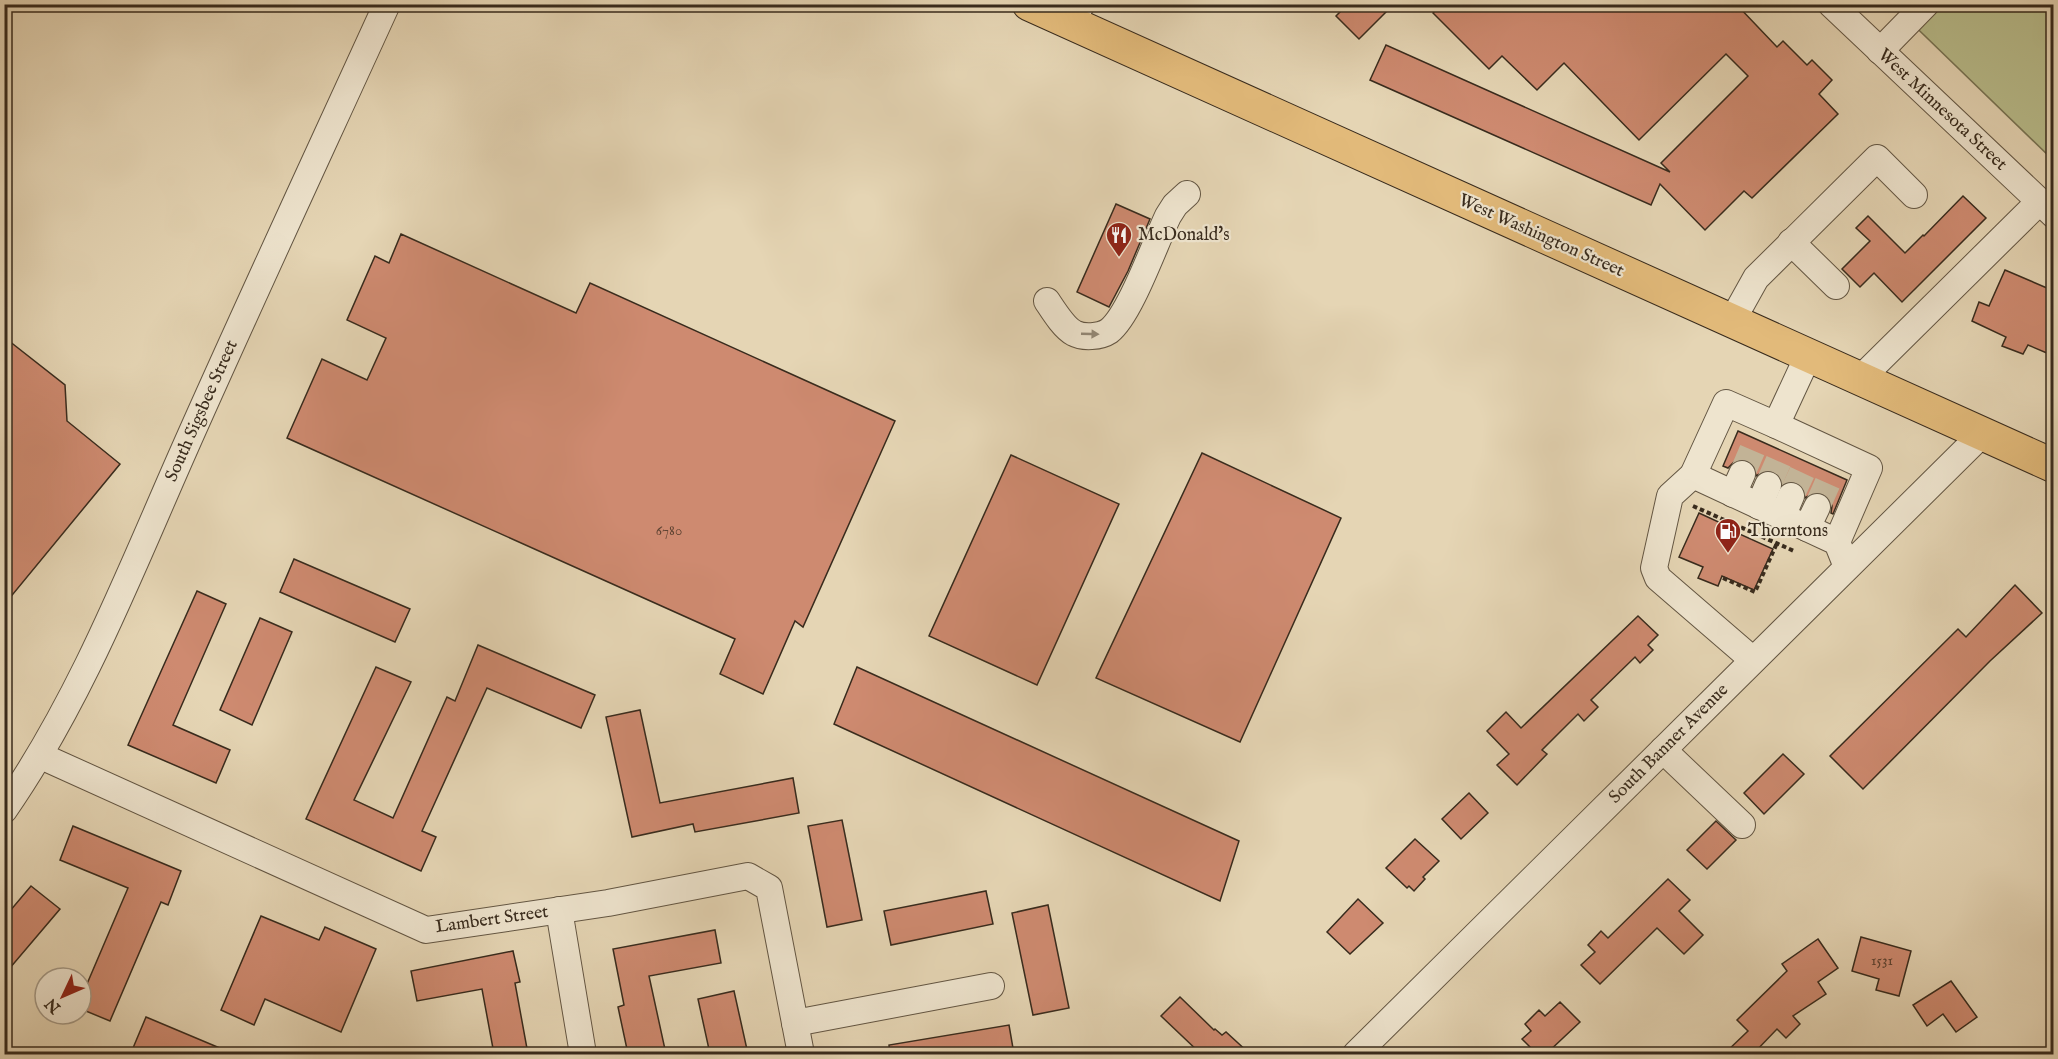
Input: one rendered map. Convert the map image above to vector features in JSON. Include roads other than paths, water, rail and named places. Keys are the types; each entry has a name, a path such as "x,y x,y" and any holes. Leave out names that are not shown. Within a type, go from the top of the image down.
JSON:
{"main road":[{"name":"West Washington Street","path":"1029,4 1077,14 1732,321 2054,466"}],"street":[{"name":"South Sigsbee Street","path":"4,810 40,756 108,623 195,425 387,4"},
{"name":"West Minnesota Street","path":"1831,4 2046,208"},
{"path":"1880,51 1926,4"},
{"path":"1732,321 1756,278 1877,158 1914,195"},
{"path":"1047,301 1058,317 1074,333 1096,337 1108,331 1118,321 1130,300 1168,216 1188,194"},
{"path":"1860,379 2046,208"},
{"path":"1791,242 1836,286"},
{"path":"1785,439 1808,356"},
{"path":"1753,660 1658,578 1654,572 1670,496 1692,475 1726,403 1785,439 1835,464 1869,468 1837,542"},
{"name":"South Banner Avenue","path":"1356,1054 1982,434"},
{"path":"1692,475 1737,484 1812,517 1837,542 1847,567"},
{"path":"1663,750 1742,825"},
{"name":"Lambert Street","path":"40,756 426,930 608,903 748,876 769,888 801,1054"},
{"path":"559,910 583,1054"},
{"path":"795,1023 991,986"}],"tunnel":[{"path":"1742,474 1757,439"},
{"path":"1768,485 1783,451"},
{"path":"1791,496 1807,462"},
{"path":"1817,507 1832,473"}],"place":[{"name":"McDonald's","path":"1119,258"},
{"name":"Thorntons","path":"1728,554"}]}
